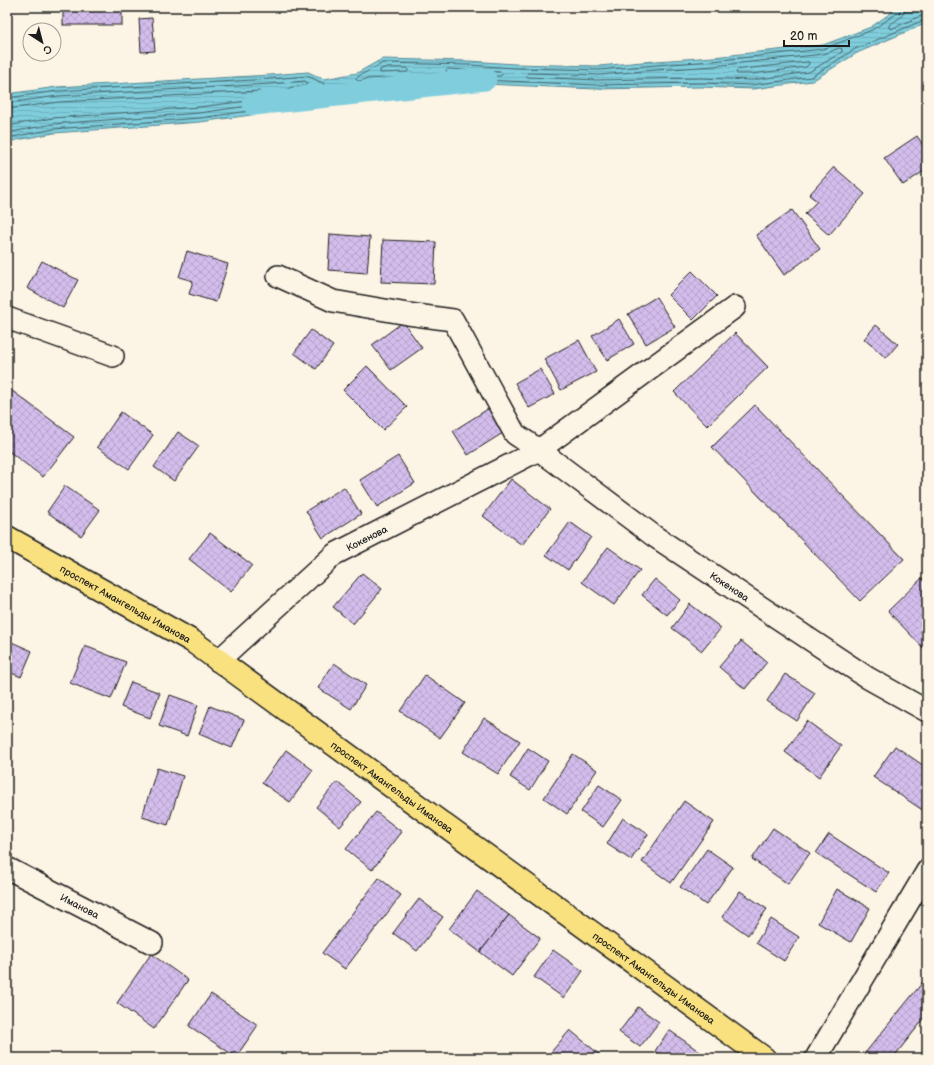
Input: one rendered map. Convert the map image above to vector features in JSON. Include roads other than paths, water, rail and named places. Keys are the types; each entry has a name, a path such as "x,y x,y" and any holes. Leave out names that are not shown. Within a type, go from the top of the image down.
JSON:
{"main road":[{"name":"проспект Амангельды Иманова","path":"7,537 192,641 764,1058"}],"street":[{"name":"Кокенова","path":"278,276 333,301 452,320 515,434 539,450 654,536 868,678 927,711"},
{"name":"Кокенова","path":"218,661 335,554 539,450 735,307"},
{"path":"7,318 113,356"},
{"name":"Иманова","path":"7,868 152,942"},
{"path":"816,1058 927,871"}],"water":[{"path":"899,7 927,7 927,23 857,53 812,81 753,89 701,87 596,89 417,81 368,83 295,96 251,115 200,122 54,133 7,142 7,94 57,87 308,72 324,79 357,73 382,59 599,66 713,57 823,45 871,27"}],"waterway":[{"path":"254,104 485,79"}]}
